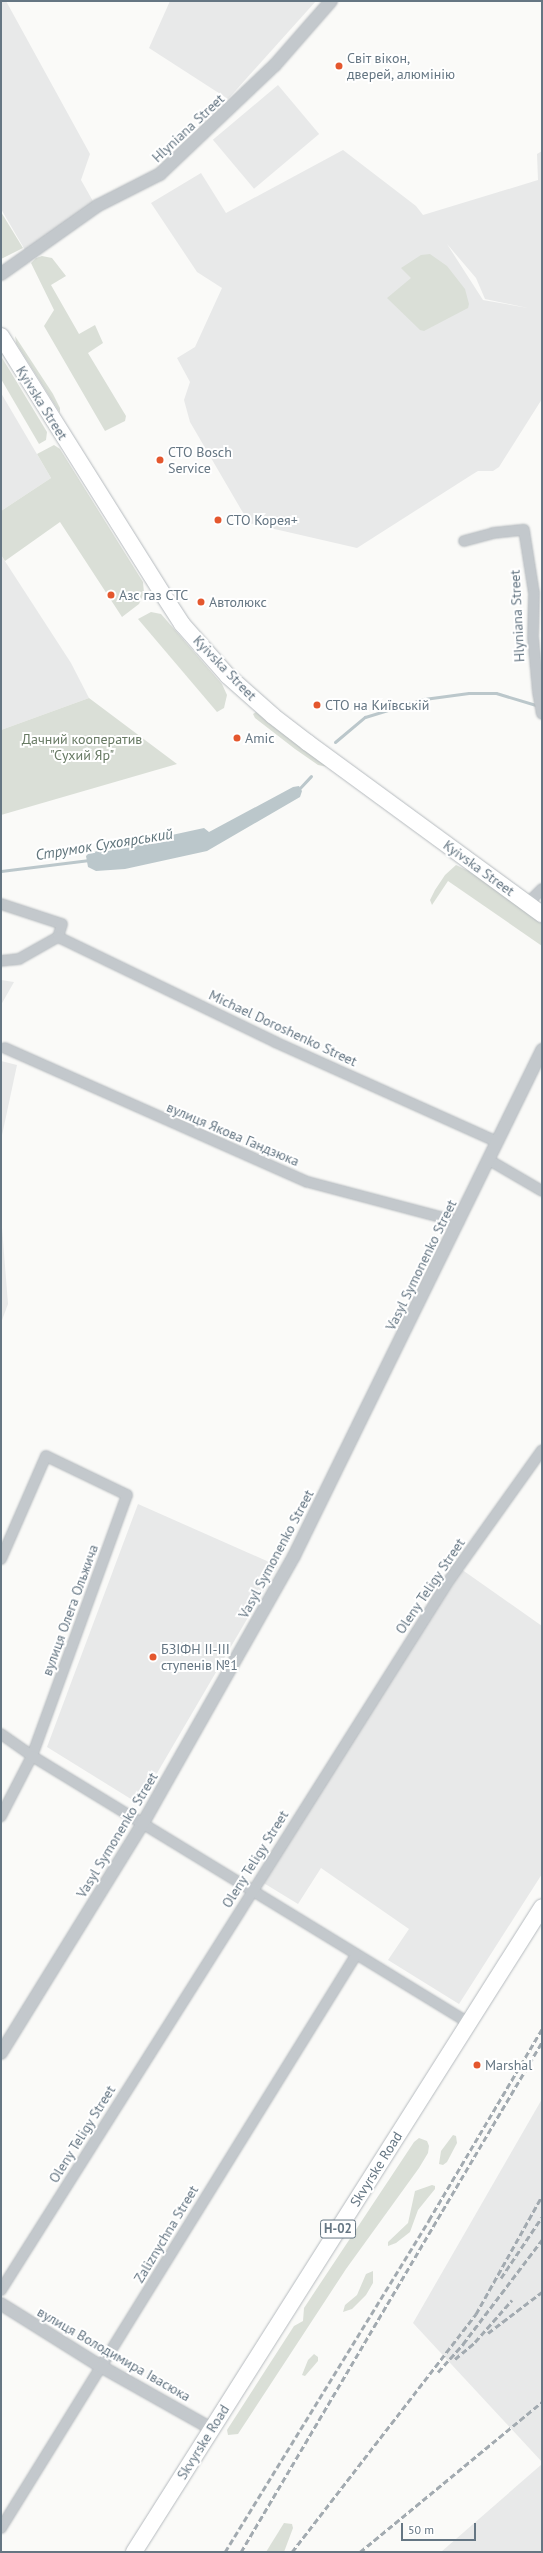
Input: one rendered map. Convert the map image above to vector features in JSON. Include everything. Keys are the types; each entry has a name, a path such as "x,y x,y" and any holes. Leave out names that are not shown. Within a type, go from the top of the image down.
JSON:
{"main road":[{"name":"Kyivska Street","path":"1,336 182,624 228,676 303,738 542,914"},
{"name":"Skvyrske Road","path":"134,2552 542,1907"}],"street":[{"name":"Hlyniana Street","path":"1,274 97,206 160,174 275,65 331,1"},
{"name":"Hlyniana Street","path":"464,541 493,533 524,530 534,593 533,638 539,699 542,713"},
{"path":"527,904 542,889"},
{"path":"1,904 62,924 58,937 20,959 1,961"},
{"name":"Michael Doroshenko Street","path":"58,937 275,1042 497,1142"},
{"name":"вулиця Якова Гандзюка","path":"5,1048 308,1182 459,1222"},
{"name":"Vasyl Symonenko Street","path":"1,2053 143,1823 294,1556 490,1160 497,1142 542,1050"},
{"path":"490,1160 542,1191"},
{"name":"Oleny Teligy Street","path":"1,2290 252,1889 450,1579 542,1450"},
{"name":"вулиця Олега Ольжича","path":"1,1559 46,1456 127,1495 32,1756 1,1816"},
{"path":"1,1734 32,1756 252,1889 356,1955 469,2022"},
{"name":"Zaliznychna Street","path":"1,2528 356,1955"},
{"name":"вулиця Володимира Івасюка","path":"1,2304 102,2367 212,2429"}],"shaded area":[{"path":"1,1 6,1 90,154 81,180 94,203 25,250 1,209"},
{"path":"170,1 316,1 228,99 149,48"},
{"path":"278,85 319,134 254,189 213,140"},
{"path":"343,150 416,206 423,215 538,180 537,154 542,151 542,399 499,467 493,471 478,471 357,548 249,523 190,422 184,400 190,382 177,358 195,347 222,288 197,272 151,203 201,173 226,213","holes":["447,244 476,278 485,299 528,308 483,300"]},
{"path":"1,393 51,478 1,511"},
{"path":"1,555 71,663 89,698 1,730"},
{"path":"299,786 302,791 300,797 207,851 125,869 96,871 88,867 86,856 89,853 204,828 209,832 293,787"},
{"path":"1,980 14,982 1,1005"},
{"path":"1,1061 17,1065 1,1140"},
{"path":"1,1215 8,1304 1,1323"},
{"name":"БЗІФН ІІ-ІІІ ступенів №1","path":"138,1504 278,1566 139,1804 47,1747"},
{"path":"461,1569 542,1626 542,1874 459,2004 388,1960 409,1929 321,1868 298,1904 262,1882"},
{"path":"542,2099 542,2462 413,2323"},
{"path":"542,2464 542,2552 441,2552"}],"green space":[{"path":"1,212 23,248 1,259"},
{"path":"430,254 447,266 465,289 469,304 468,308 424,331 420,330 387,298 411,278 401,268 421,255"},
{"path":"42,256 52,258 66,276 51,285 79,334 95,325 103,343 88,353 126,416 125,421 105,431 44,326 54,310 31,263 36,258"},
{"path":"15,336 53,394 60,408 60,413 16,343"},
{"path":"1,356 47,432 46,440 39,444 1,379"},
{"path":"54,445 60,449 143,582 144,593 139,604 122,617 60,522 5,561 1,555 1,511 51,478 37,454"},
{"path":"151,612 161,614 222,684 227,695 224,708 217,712 138,619"},
{"name":"Дачний кооператив \"Сухий Яр\"","path":"89,698 177,764 1,815 1,730"},
{"path":"256,712 328,767 318,765 295,749 255,718 253,714"},
{"path":"456,865 473,873 542,922 542,946 448,881 432,905 430,900 435,890 445,875"},
{"path":"453,2135 456,2136 457,2143 447,2162 443,2165 439,2164 441,2151"},
{"path":"419,2138 427,2141 429,2146 428,2153 419,2168 346,2269 238,2434 228,2435 227,2430 294,2326 303,2321 304,2308 414,2142"},
{"path":"432,2185 435,2186 435,2189 418,2210 410,2232 396,2243 388,2246 388,2242 408,2223 415,2191"},
{"path":"373,2271 373,2283 366,2295 352,2309 343,2312 345,2305 357,2295 366,2274"},
{"path":"314,2354 318,2357 318,2361 305,2376 302,2375 308,2360"},
{"path":"284,2523 292,2524 293,2528 284,2552 266,2552"}],"waterway":[{"name":"Струмок Сухоярський","path":"335,742 365,717 424,699 469,693 496,693 539,706"},
{"name":"Струмок Сухоярський","path":"298,790 311,776"},
{"name":"Струмок Сухоярський","path":"1,871 89,860"}],"railway":[{"path":"225,2552 429,2220 542,2029"},
{"path":"241,2552 542,2042"},
{"path":"292,2552 476,2314 542,2196"},
{"path":"501,2278 542,2217"},
{"path":"438,2372 463,2344 542,2240"},
{"path":"488,2333 542,2292"},
{"path":"455,2359 475,2342 512,2300"},
{"path":"360,2552 542,2402"}],"place":[{"name":"Світ вікон, дверей, алюмінію","path":"339,66"},
{"name":"СТО Bosch Service","path":"160,460"},
{"name":"СТО Корея+","path":"218,520"},
{"name":"Азс газ СТС","path":"111,595"},
{"name":"Автолюкс","path":"201,602"},
{"name":"СТО на Київській","path":"317,705"},
{"name":"Amic","path":"237,738"},
{"name":"БЗІФН ІІ-ІІІ ступенів №1","path":"153,1657"},
{"name":"Marshal","path":"477,2065"}]}
